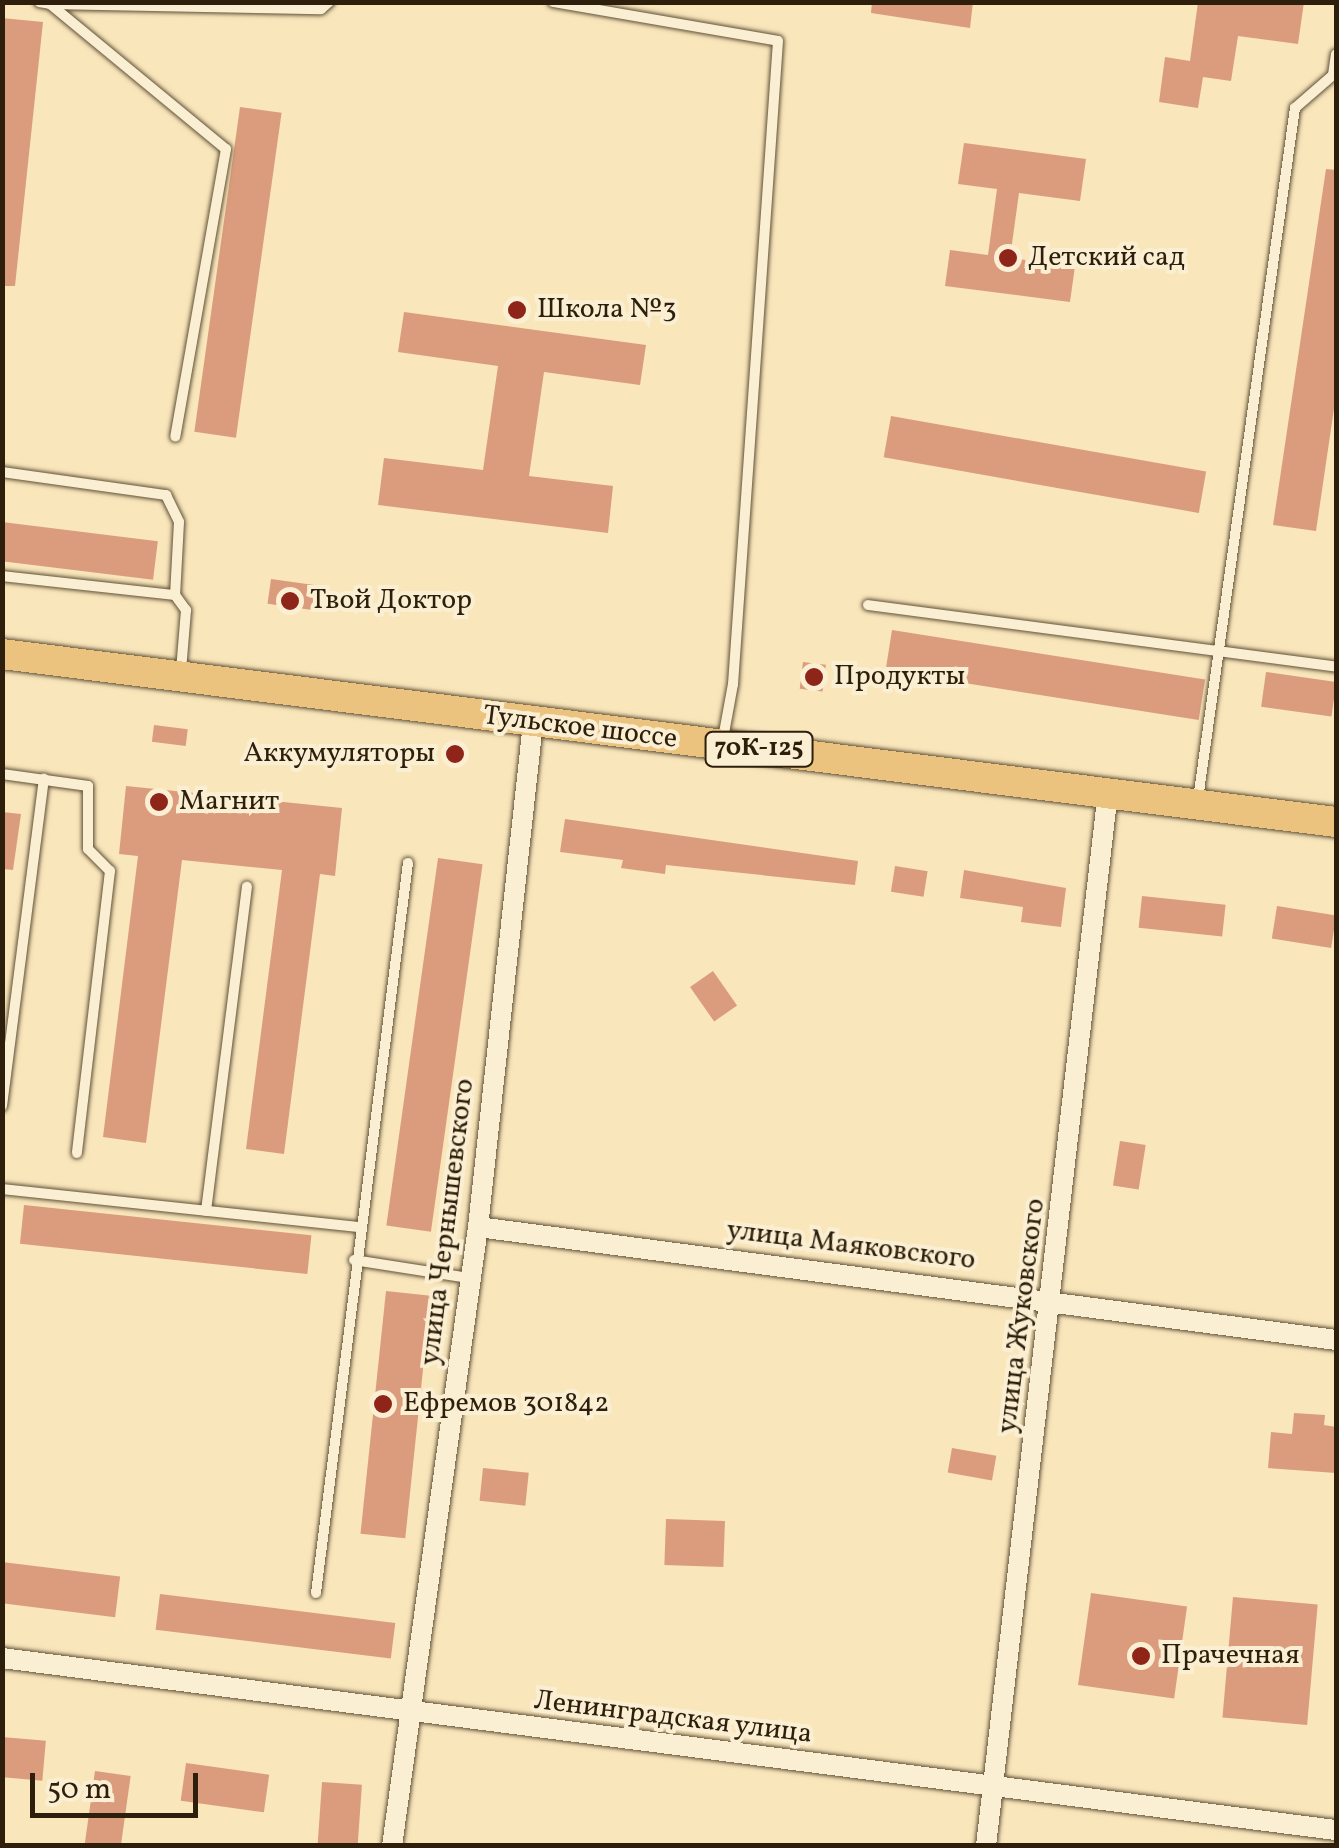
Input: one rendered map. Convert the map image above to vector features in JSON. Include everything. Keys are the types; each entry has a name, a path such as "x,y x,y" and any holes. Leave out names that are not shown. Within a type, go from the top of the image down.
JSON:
{"main road":[{"name":"Тульское шоссе","path":"2,654 1336,822"}],"street":[{"name":"улица Чернышевского","path":"392,1846 478,1227 533,723"},
{"name":"улица Жуковского","path":"986,1846 1108,792"},
{"name":"улица Маяковского","path":"478,1227 1052,1298 1336,1340"},
{"name":"Ленинградская улица","path":"2,1658 410,1715 994,1784 1336,1830"}],"lane":[{"path":"45,3 322,9 329,2"},
{"path":"553,2 778,40 733,684 722,744"},
{"path":"45,3 226,149 175,437"},
{"path":"1197,805 1295,108 1333,75 1336,54"},
{"path":"2,472 166,494 179,522 175,595 186,610 180,677"},
{"path":"2,576 175,595"},
{"path":"868,605 1336,667"},
{"path":"2,774 88,786 88,849 110,872 78,1153"},
{"path":"2,1106 44,779"},
{"path":"316,1593 358,1227 408,863"},
{"path":"206,1211 247,888"},
{"path":"2,1189 358,1227"},
{"path":"354,1260 469,1278"}],"building":[{"path":"872,2 973,2 970,28 871,13"},
{"path":"1198,2 1304,2 1298,44 1238,36 1231,81 1203,77 1198,108 1159,102 1165,57 1190,61"},
{"path":"2,18 43,22 15,286 2,286"},
{"path":"240,107 282,113 236,438 194,432"},
{"path":"964,143 1086,159 1080,201 1019,193 1010,258 1075,266 1070,302 945,286 950,250 988,255 997,189 958,184"},
{"path":"1326,169 1336,170 1336,395 1316,531 1273,525"},
{"path":"404,312 646,345 640,385 544,372 529,476 613,486 608,533 378,505 384,458 483,470 498,366 398,352"},
{"path":"891,416 1206,472 1199,513 884,457"},
{"path":"2,522 158,541 153,580 2,561"},
{"path":"271,579 320,586 316,611 268,604"},
{"path":"892,630 1205,680 1199,720 886,670"},
{"path":"803,662 826,665 823,692 800,689"},
{"path":"1266,672 1336,682 1331,717 1261,707"},
{"path":"154,725 188,729 186,746 152,742"},
{"path":"126,786 342,808 335,876 320,874 284,1154 246,1149 282,870 182,860 146,1143 103,1137 138,856 119,854"},
{"path":"2,812 21,814 13,870 2,869"},
{"path":"565,819 858,861 855,885 666,865 665,874 621,868 623,860 560,852"},
{"path":"438,858 483,864 431,1232 386,1225"},
{"path":"895,866 928,871 924,897 891,892"},
{"path":"964,870 1066,888 1061,927 1021,922 1023,907 960,898"},
{"path":"1142,896 1226,905 1222,937 1139,928"},
{"path":"1277,906 1336,915 1331,948 1272,939"},
{"path":"713,971 737,1005 714,1021 690,987"},
{"path":"1120,1141 1146,1145 1139,1190 1113,1185"},
{"path":"24,1205 311,1235 307,1274 20,1244"},
{"path":"386,1291 431,1296 405,1538 360,1534"},
{"path":"1294,1413 1325,1415 1324,1425 1336,1427 1336,1473 1268,1468 1271,1432 1292,1434"},
{"path":"952,1448 996,1456 992,1480 948,1473"},
{"path":"483,1468 529,1473 525,1506 480,1501"},
{"path":"666,1519 725,1521 723,1567 664,1565"},
{"path":"2,1562 120,1577 115,1617 2,1603"},
{"path":"1091,1593 1187,1606 1174,1699 1078,1685"},
{"path":"160,1594 395,1623 391,1659 156,1630"},
{"path":"1233,1597 1318,1604 1307,1725 1222,1718"},
{"path":"2,1737 46,1741 42,1781 2,1777"},
{"path":"186,1763 269,1775 264,1812 181,1801"},
{"path":"95,1771 131,1776 121,1846 84,1846"},
{"path":"322,1782 362,1785 358,1846 318,1846"}],"place":[{"name":"Детский сад","path":"1008,258"},
{"name":"Школа №3","path":"517,310"},
{"name":"Твой Доктор","path":"290,601"},
{"name":"Продукты","path":"814,677"},
{"name":"Аккумуляторы","path":"455,754"},
{"name":"Магнит","path":"159,802"},
{"name":"Ефремов 301842","path":"383,1404"},
{"name":"Прачечная","path":"1141,1656"}]}
